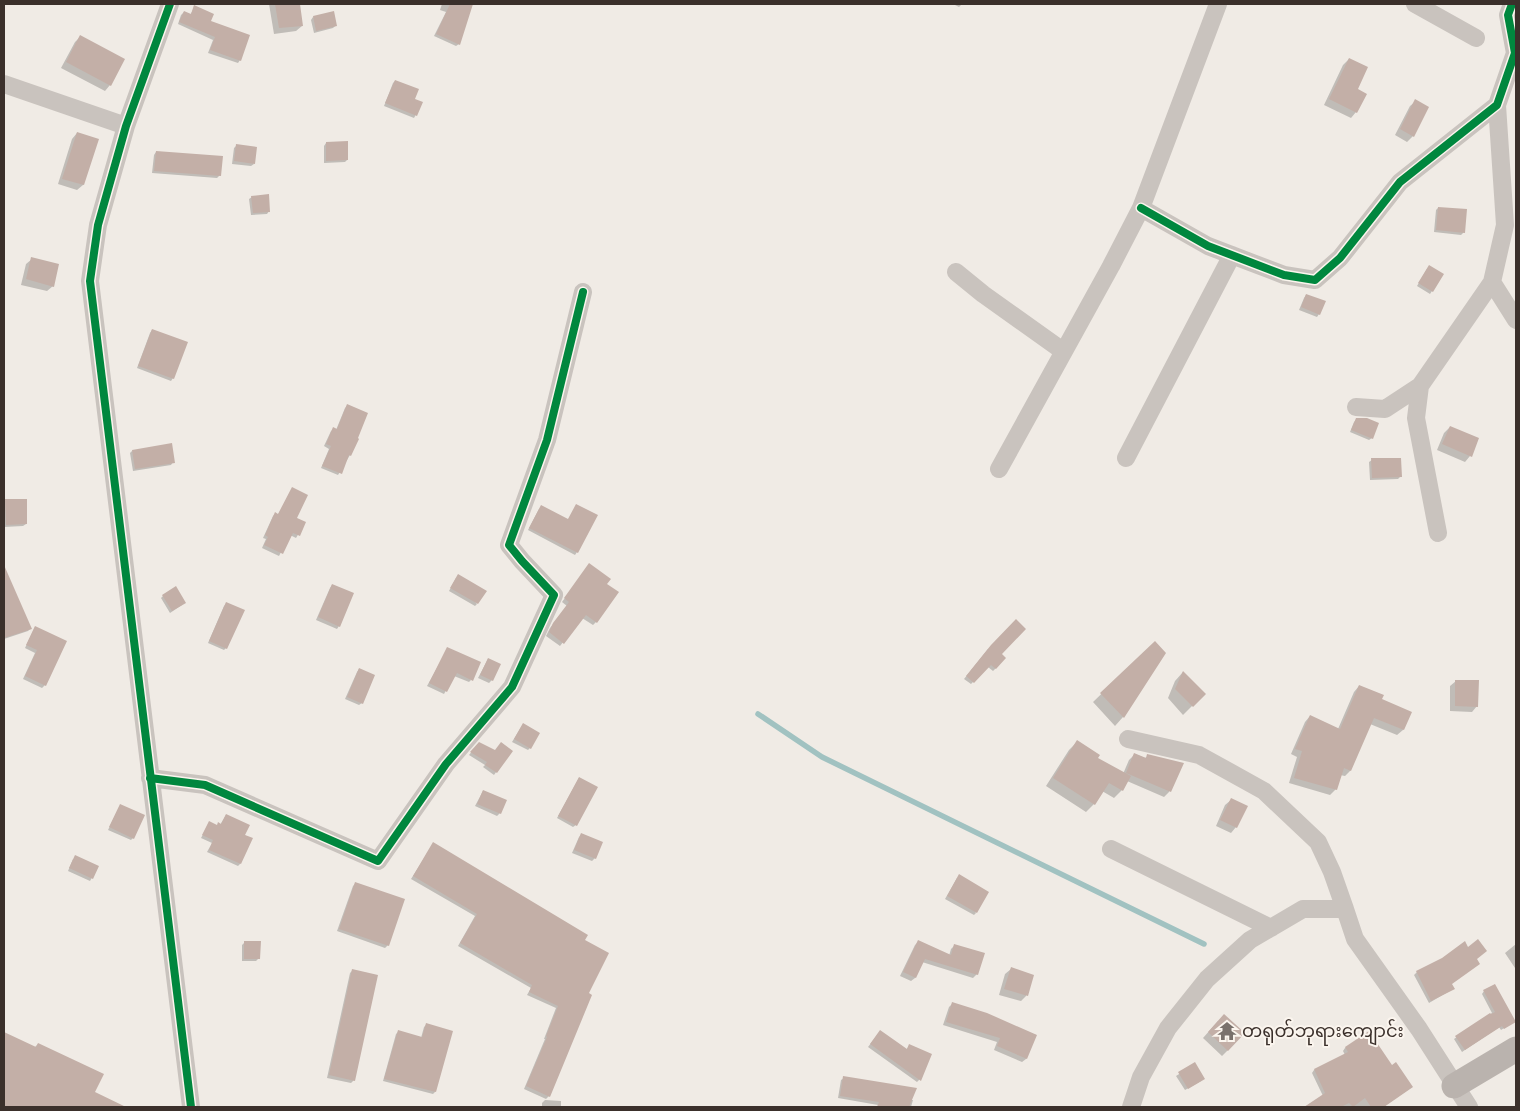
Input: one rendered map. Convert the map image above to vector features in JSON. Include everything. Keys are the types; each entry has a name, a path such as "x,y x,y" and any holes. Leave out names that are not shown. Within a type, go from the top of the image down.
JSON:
{"street":[{"path":"170,4 126,126 98,225 90,281 191,1107"},
{"path":"999,469 1141,208 1218,4"},
{"path":"1415,4 1476,38"},
{"path":"1356,407 1385,409 1420,386 1492,282 1505,225 1497,105 1515,53 1508,15 1512,4"},
{"path":"4,84 126,126"},
{"path":"1141,208 1208,246 1284,275 1315,280 1340,258 1400,182 1497,105"},
{"path":"1126,458 1232,255"},
{"path":"956,272 983,294 1064,351"},
{"path":"1492,282 1516,320"},
{"path":"150,778 205,786 378,861 446,764 512,687 554,595 509,545 547,440 583,292"},
{"path":"1420,386 1416,418 1438,533"},
{"path":"1128,739 1200,755 1264,791 1318,842 1332,872 1355,939 1419,1029 1469,1107"},
{"path":"1111,849 1271,928"},
{"path":"1132,1107 1141,1077 1168,1028 1207,979 1250,940 1303,909 1345,909"},
{"path":"1454,1086 1516,1049"}],"building":[{"path":"275,4 300,4 303,26 279,28"},
{"path":"450,4 473,4 460,45 436,34"},
{"path":"194,5 214,14 211,21 250,35 241,61 210,50 215,37 179,22 184,11 191,14"},
{"path":"334,11 337,26 316,31 313,16"},
{"path":"80,35 125,59 111,86 66,62"},
{"path":"1349,58 1368,67 1358,89 1367,94 1357,113 1329,99"},
{"path":"395,80 419,89 415,99 423,102 417,116 385,103"},
{"path":"1415,99 1429,107 1414,137 1400,129"},
{"path":"77,132 99,139 84,185 62,179"},
{"path":"348,141 348,160 326,161 326,142"},
{"path":"236,144 257,147 255,164 234,161"},
{"path":"156,151 223,156 221,176 154,171"},
{"path":"269,194 270,212 253,213 251,196"},
{"path":"1438,207 1467,209 1465,233 1436,230"},
{"path":"31,257 59,264 54,287 26,279"},
{"path":"1429,265 1444,274 1433,292 1418,283"},
{"path":"1306,294 1326,301 1320,315 1301,307"},
{"path":"152,329 188,342 174,379 138,366"},
{"path":"347,404 368,413 359,439 351,456 349,455 342,474 322,466 331,446 326,444 333,427 337,429"},
{"path":"1356,418 1367,418 1379,423 1373,439 1351,430"},
{"path":"1450,426 1479,438 1472,457 1442,444"},
{"path":"172,443 175,463 135,469 132,450"},
{"path":"1371,458 1401,458 1402,477 1372,478"},
{"path":"292,487 308,495 297,518 306,522 300,536 293,533 283,554 264,545 268,537 265,535 275,512 278,514"},
{"path":"5,499 27,499 27,524 6,525"},
{"path":"576,504 598,515 578,553 529,528 541,505 568,519"},
{"path":"589,563 611,579 607,584 619,592 597,623 586,615 564,644 549,632 553,623 569,602 564,598"},
{"path":"4,565 32,629 4,638"},
{"path":"458,574 487,591 478,604 450,588"},
{"path":"332,584 354,593 340,627 318,617"},
{"path":"176,586 186,603 172,611 162,595"},
{"path":"226,602 245,610 227,649 209,641"},
{"path":"1016,619 1026,629 1002,654 1006,658 996,669 991,665 974,683 966,676 991,645"},
{"path":"35,626 67,641 46,686 25,676 37,650 26,645"},
{"path":"1155,641 1166,653 1124,718 1100,693"},
{"path":"447,647 481,662 473,681 457,673 447,692 429,683"},
{"path":"488,658 501,664 493,681 480,675"},
{"path":"359,668 375,675 363,704 347,697"},
{"path":"1183,671 1206,694 1193,707 1175,689"},
{"path":"1455,680 1479,680 1478,707 1455,706"},
{"path":"1359,685 1384,695 1382,699 1412,712 1404,730 1374,718 1351,771 1344,768 1337,790 1294,778 1302,751 1295,749 1310,715 1340,729"},
{"path":"523,723 540,733 531,749 514,739"},
{"path":"1077,740 1100,755 1098,758 1131,776 1123,791 1109,783 1095,805 1053,778"},
{"path":"479,742 495,750 501,742 513,751 497,773 485,765 487,762 470,752"},
{"path":"1134,753 1146,758 1147,754 1184,763 1171,792 1126,773"},
{"path":"579,777 598,787 577,826 558,816"},
{"path":"483,790 507,800 501,814 477,804"},
{"path":"1231,798 1248,806 1237,828 1220,820"},
{"path":"120,804 145,815 134,839 109,827"},
{"path":"226,814 250,825 245,835 253,838 241,864 209,850 213,840 202,835 209,821 217,825 218,822 221,824"},
{"path":"581,833 603,842 596,859 574,850"},
{"path":"433,842 588,935 585,940 609,953 589,993 592,995 550,1097 526,1086 558,1006 529,992 532,985 460,943 477,914 413,876"},
{"path":"75,855 99,866 93,879 69,868"},
{"path":"959,874 989,892 977,913 947,896"},
{"path":"355,882 405,899 389,946 339,929"},
{"path":"1478,939 1487,951 1477,959 1480,964 1452,984 1455,989 1431,1001 1416,971 1442,958 1465,941 1468,947"},
{"path":"918,940 951,955 954,944 985,953 978,975 925,959 916,978 903,972"},
{"path":"244,941 261,941 260,959 244,959"},
{"path":"1011,967 1034,975 1028,996 1004,989"},
{"path":"352,969 378,975 355,1081 329,1075"},
{"path":"1495,984 1516,1022 1504,1029 1502,1026 1465,1050 1455,1036 1490,1013 1495,1012 1483,990"},
{"path":"952,1002 987,1013 1037,1035 1027,1059 997,1046 1000,1038 946,1022"},
{"path":"1224,1014 1245,1033 1228,1051 1208,1032"},
{"path":"426,1023 453,1031 436,1092 384,1079 398,1030 422,1037"},
{"path":"880,1030 907,1049 909,1044 932,1054 921,1081 870,1044"},
{"path":"1369,1031 1392,1065 1396,1062 1413,1087 1384,1107 1371,1107 1365,1098 1353,1107 1349,1103 1341,1107 1304,1107 1325,1093 1314,1069 1348,1052 1345,1047"},
{"path":"4,1032 36,1047 38,1043 104,1074 95,1092 126,1107 4,1107"},
{"path":"1195,1062 1205,1079 1188,1089 1178,1072"},
{"path":"843,1076 917,1088 909,1107 877,1107 879,1102 840,1096"}],"waterway":[{"path":"758,714 822,757 1204,944"}],"cycle path":[{"path":"170,4 126,126 98,225 90,281 191,1107"},
{"path":"1141,208 1208,246 1284,275 1315,280 1340,258 1400,182 1497,105 1515,53 1508,15 1512,4"},
{"path":"150,778 205,785 378,861 446,764 512,687 554,595 509,545 547,440 583,292"}],"place":[{"name":"တရုတ်ဘုရားကျောင်း","path":"1227,1031"}]}
